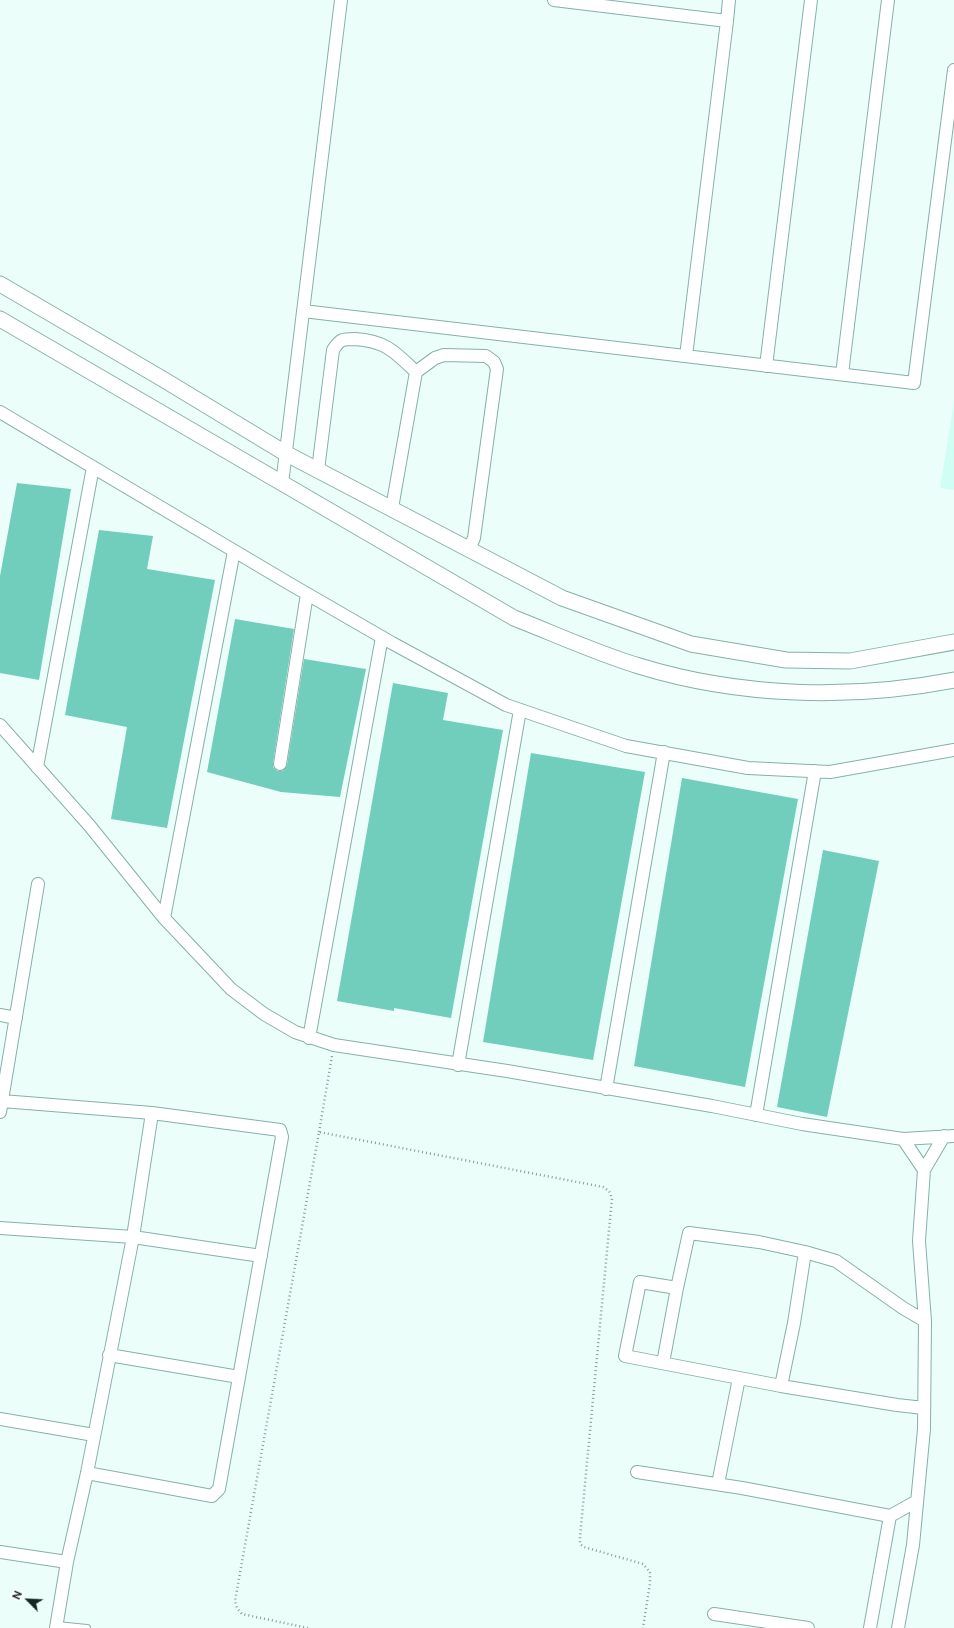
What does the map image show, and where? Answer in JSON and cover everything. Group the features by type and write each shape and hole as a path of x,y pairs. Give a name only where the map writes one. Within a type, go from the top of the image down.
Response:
{"street":[{"path":"282,484 341,0"},
{"path":"554,0 726,21"},
{"path":"686,356 729,0"},
{"path":"766,366 811,0"},
{"path":"842,374 888,0"},
{"path":"303,311 914,383 954,70"},
{"path":"0,284 286,453 562,598 691,644 786,660 850,661 954,642"},
{"path":"0,319 514,618 639,666 693,679 763,691 818,693 879,690 954,680"},
{"path":"318,470 333,350 337,342 344,339 371,340 388,348 416,372"},
{"path":"392,508 416,372 434,358 444,355 486,356 494,362 497,369 474,538 469,549"},
{"path":"0,412 382,637 506,705 520,710 626,746 748,768 830,772 954,750"},
{"path":"37,766 93,467"},
{"path":"164,918 234,551"},
{"path":"280,764 307,594"},
{"path":"309,1038 382,637"},
{"path":"458,1064 520,710"},
{"path":"0,725 89,826 164,918 231,989 264,1014 295,1032 309,1038 334,1045 507,1071 756,1115 903,1139 949,1136"},
{"path":"606,1089 664,752"},
{"path":"756,1115 815,771"},
{"path":"38,884 1,1106 152,1112 280,1130 282,1137 220,1489 212,1496 87,1473"},
{"path":"0,1015 16,1018"},
{"path":"57,1627 68,1562 133,1237 152,1112"},
{"path":"898,1628 913,1545 924,1429 925,1318 919,1241 924,1170 949,1136"},
{"path":"903,1139 924,1170"},
{"path":"0,1228 133,1237 261,1256"},
{"path":"663,1363 689,1233 758,1242 836,1260 903,1308 925,1318"},
{"path":"781,1386 794,1323 805,1252"},
{"path":"677,1288 640,1282 625,1356 781,1386 924,1408"},
{"path":"109,1355 239,1377"},
{"path":"718,1484 739,1378"},
{"path":"0,1419 94,1435"},
{"path":"637,1472 718,1484 890,1516 917,1501"},
{"path":"870,1628 890,1516"},
{"path":"0,1552 68,1562"},
{"path":"714,1614 729,1622 808,1628"}],"lane":[{"path":"57,1627 87,1628"}],"path":[{"path":"308,1628 242,1614 237,1608 235,1601 334,1045"},
{"path":"319,1132 603,1187 609,1191 612,1198 580,1544 584,1547 643,1564 650,1572 650,1582 643,1628"}],"shaded area":[{"path":"954,401 954,490 940,488"}],"building":[{"path":"17,483 71,489 39,680 0,673 0,576"},
{"path":"99,530 153,536 147,569 215,580 167,828 111,819 127,727 65,715"},
{"path":"235,619 294,629 273,763 273,767 278,771 283,771 287,765 304,659 366,669 340,797 281,792 207,772"},
{"path":"393,683 448,693 443,720 503,730 451,1018 394,1008 394,1011 337,1001"},
{"path":"531,753 645,772 593,1060 483,1042"},
{"path":"682,778 798,799 745,1087 634,1066"},
{"path":"823,850 879,861 827,1117 777,1107"}]}
